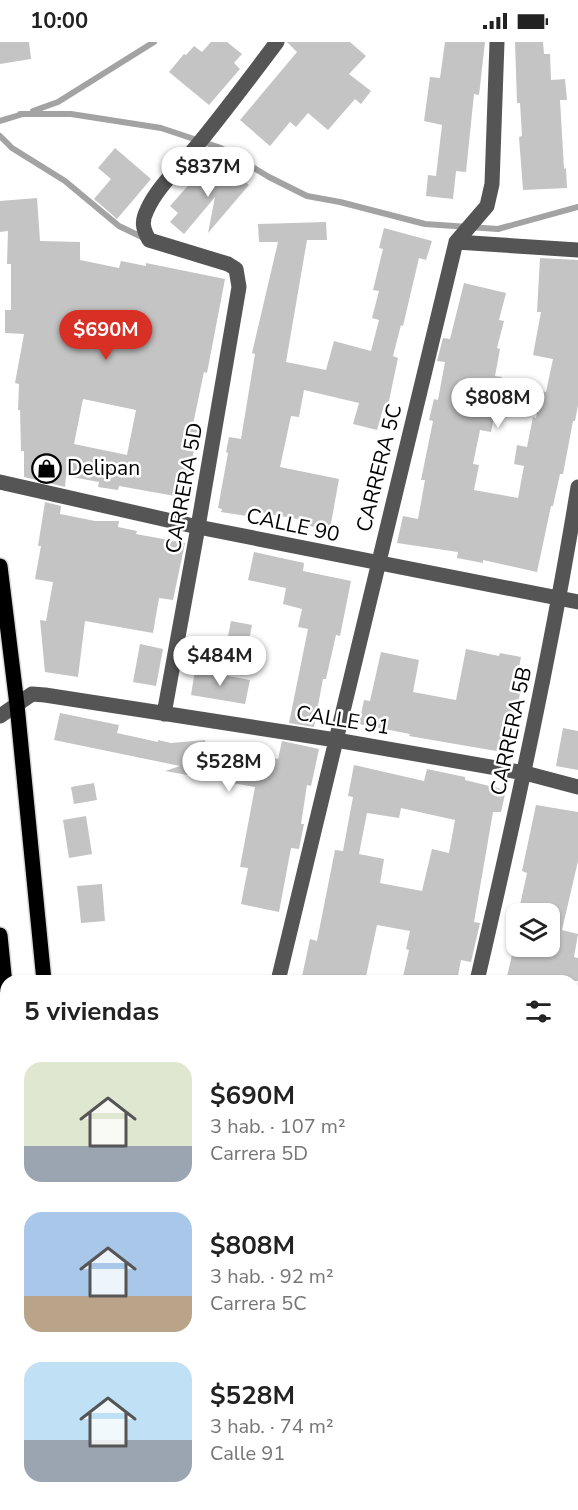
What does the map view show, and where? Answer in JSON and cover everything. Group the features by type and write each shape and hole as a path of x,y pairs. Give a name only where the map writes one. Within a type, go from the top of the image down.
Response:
{"main road":[{"path":"0,566 17,705 43,975"},
{"path":"0,935 4,975"}],"street":[{"name":"CARRERA 5D","path":"164,714 238,302 238,276 236,269 218,261 149,240 143,229 147,209 157,195 277,42"},
{"name":"CARRERA 5C","path":"279,975 456,242 487,206 494,159 497,42"},
{"path":"456,242 578,250"},
{"name":"CALLE 90","path":"0,482 198,527 578,602"},
{"name":"CARRERA 5B","path":"478,975 525,773 560,598 578,487"},
{"name":"CALLE 91","path":"0,716 32,694 336,740 525,773 578,787"}],"building":[{"path":"0,42 29,42 31,59 0,64"},
{"path":"211,42 227,42 242,54 234,63 240,69 209,105 169,72 194,46 202,52"},
{"path":"287,42 350,42 366,56 349,74 371,91 361,104 355,99 328,130 308,113 296,127 290,122 270,146 240,120 297,52"},
{"path":"445,42 485,42 479,95 474,94 466,172 456,171 453,199 426,196 428,175 436,176 442,125 424,121 430,77 440,78"},
{"path":"515,42 543,42 544,54 550,54 551,80 565,79 567,100 560,100 567,188 523,190 519,137 522,136 520,103 517,103"},
{"path":"115,148 151,179 117,219 94,199 111,179 98,168"},
{"path":"222,162 249,185 208,233 215,197 184,234 170,222 178,213 170,206 193,180 201,186"},
{"path":"37,198 40,241 80,242 80,260 119,268 121,261 146,266 146,263 225,279 207,373 204,372 192,429 197,430 186,498 119,486 118,490 98,487 99,482 66,476 65,487 24,477 24,451 21,451 20,410 18,410 19,384 15,383 24,334 5,333 5,310 11,310 11,264 7,264 8,231 0,232 0,201","holes":["83,399 136,410 127,455 74,444"]},
{"path":"326,222 327,240 307,240 286,362 326,370 334,341 371,351 379,320 372,318 379,291 373,290 383,249 379,248 384,228 432,241 426,260 419,258 403,326 401,325 393,356 398,358 387,410 383,409 377,430 353,424 359,403 304,390 299,417 291,416 280,467 339,479 330,529 302,525 303,520 248,510 247,516 221,512 222,509 218,508 229,437 241,439 255,354 252,353 278,242 259,242 258,224"},
{"path":"540,258 578,260 578,405 563,474 560,474 553,506 551,506 537,572 483,560 483,563 457,558 458,552 397,543 403,516 418,519 425,480 421,480 433,421 429,420 434,399 438,400 445,362 437,361 443,338 450,339 464,283 506,293 499,320 504,321 497,348 500,349 495,376 502,377 491,432 480,430 473,464 479,465 474,490 518,498 524,466 514,464 517,445 527,447 533,417 536,418 541,391 546,392 553,359 533,355 541,312 537,312"},
{"path":"45,502 61,506 60,514 95,521 119,521 118,527 137,531 136,534 185,543 173,600 159,598 153,633 85,621 78,677 45,672 40,620 46,621 53,582 35,579"},
{"path":"254,552 304,563 303,571 351,581 340,636 336,635 326,679 323,679 314,727 289,723 308,629 298,627 302,609 283,604 286,588 248,580"},
{"path":"231,621 252,625 248,645 227,641"},
{"path":"140,644 163,649 156,686 133,682"},
{"path":"466,649 499,656 500,653 521,657 517,677 523,678 508,753 409,736 410,734 359,724 364,700 370,701 381,652 419,660 413,692 456,700"},
{"path":"195,670 250,680 245,704 191,695"},
{"path":"60,713 119,725 117,733 158,742 158,740 171,743 205,740 206,745 278,759 282,741 319,749 311,786 307,785 301,824 304,824 299,849 291,848 279,912 241,904 248,868 240,867 255,787 165,771 180,766 54,740"},
{"path":"563,728 578,731 578,770 556,766"},
{"path":"354,765 424,781 427,769 465,777 465,780 506,790 501,812 493,812 474,922 480,923 471,962 461,960 458,975 403,975 409,950 406,949 410,931 377,925 366,975 302,975 310,939 317,941 335,850 343,851 353,797 348,796","holes":["401,808 455,820 449,853 432,849 422,891 380,883 384,859 359,854 367,813 399,818"]},
{"path":"94,783 97,800 74,804 71,787"},
{"path":"536,805 578,812 578,861 562,930 578,934 574,957 578,958 578,975 507,975 511,957 560,957 560,903 520,903 527,873 522,871"},
{"path":"86,816 92,854 69,858 63,820"},
{"path":"102,884 105,921 81,923 77,886"}],"waterway":[{"path":"33,111 58,102 154,42"},
{"path":"20,114 71,114 161,128 221,148 269,177 307,196 425,224 498,229 578,207"},
{"path":"0,121 23,114"},
{"path":"0,136 12,148 65,181 119,226 146,239"}],"place":[{"name":"Delipan","path":"46,468"}]}
